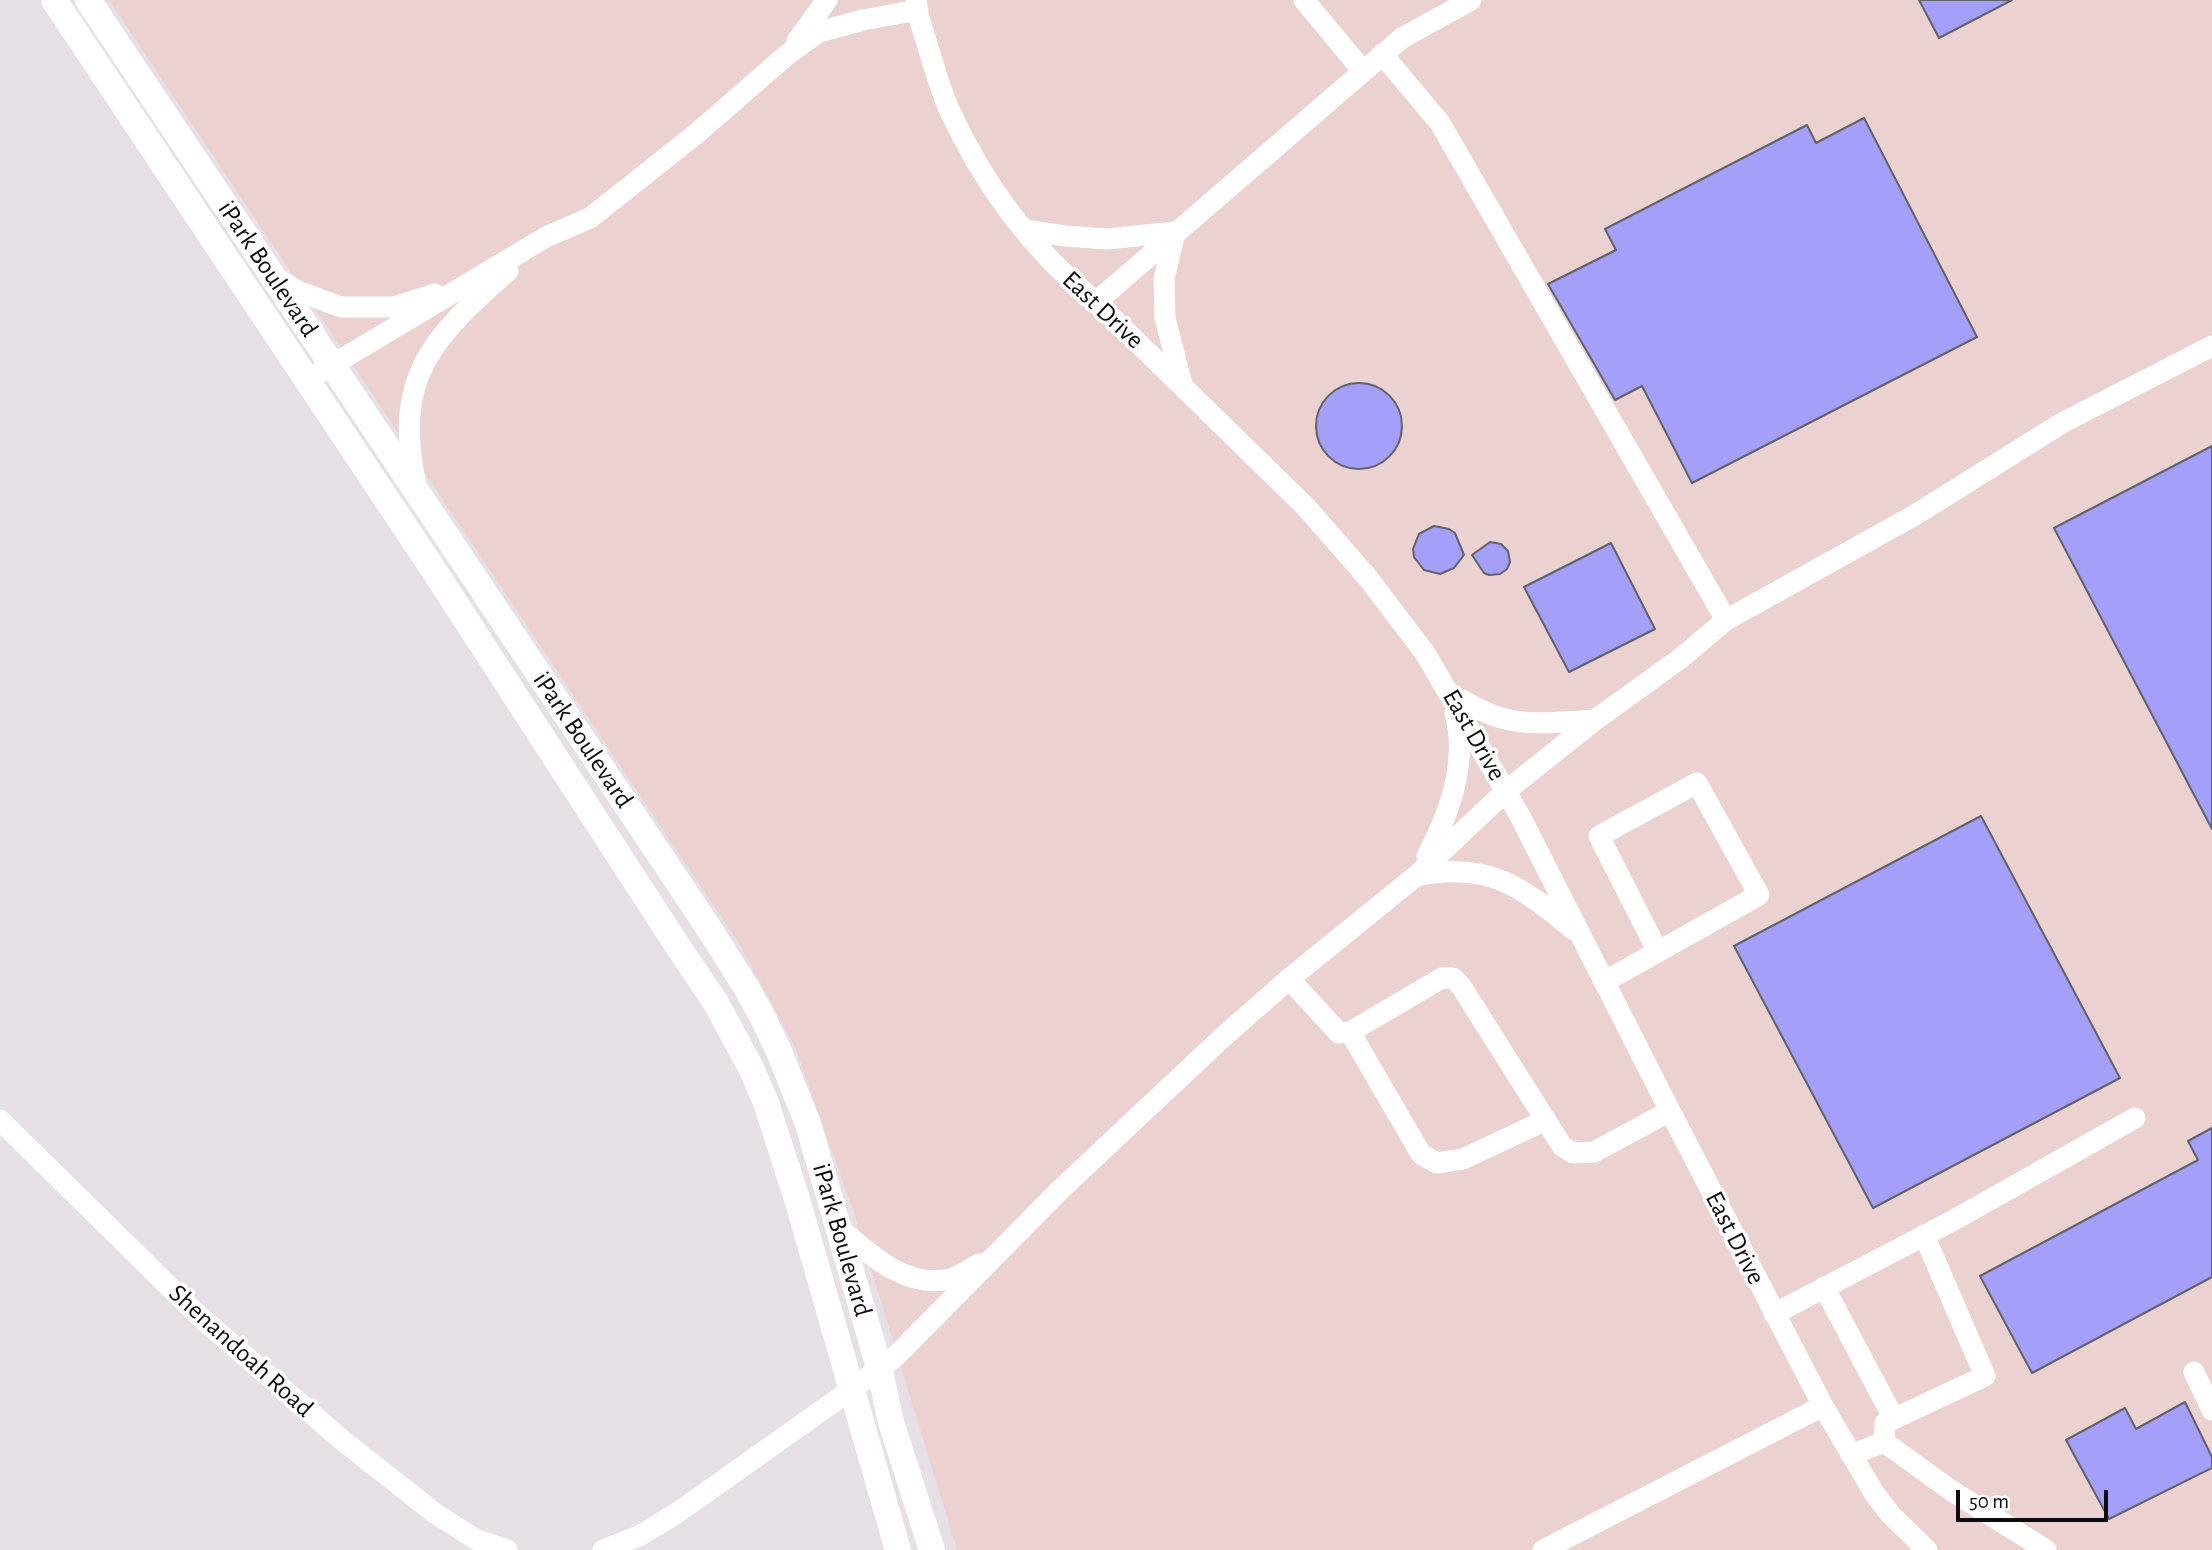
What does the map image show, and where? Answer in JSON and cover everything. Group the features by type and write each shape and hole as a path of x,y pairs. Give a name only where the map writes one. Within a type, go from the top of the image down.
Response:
{"main road":[{"name":"iPark Boulevard","path":"54,0 697,972 737,1041 752,1070 779,1140 898,1550"},
{"name":"iPark Boulevard","path":"88,0 746,987 775,1043 794,1088 840,1230 879,1367 891,1422 932,1550"}],"street":[{"path":"788,54 827,0"},
{"path":"1304,0 1363,71"},
{"path":"1096,302 1382,54 1402,38 1471,0"},
{"path":"307,380 546,237 590,218 696,134 788,54 819,32 917,5"},
{"name":"East Drive","path":"917,5 948,105 981,171 1024,230 1064,275 1182,384 1337,540 1398,615 1450,694 1506,790 1823,1406 1874,1493 1891,1515 1927,1550"},
{"path":"1382,54 1440,123 1726,620"},
{"path":"1024,230 1107,239 1175,232"},
{"path":"1175,232 1164,279 1165,318 1182,384"},
{"path":"417,491 409,455 408,418 416,380 435,343 467,307 546,237"},
{"path":"272,275 298,291 341,307 394,307 467,284"},
{"path":"603,1550 639,1536 677,1513 852,1389 910,1343 1124,1129 1289,979 1416,876 1506,790 1595,720 1681,658 1726,620 1915,515 2062,423 2212,346"},
{"path":"1450,694 1496,716 1520,722 1595,720"},
{"path":"1416,876 1443,827 1460,762 1460,732 1450,694"},
{"path":"1604,982 1759,895 1698,783 1599,836 1658,951"},
{"path":"1416,876 1442,870 1486,874 1507,882 1541,903 1580,934"},
{"path":"1289,979 1339,1033 1350,1032 1442,978 1453,978 1461,986 1562,1146 1573,1153 1594,1152 1670,1111"},
{"path":"1350,1032 1421,1154 1437,1163 1463,1159 1546,1120"},
{"path":"1774,1314 1924,1235 2135,1118"},
{"name":"Shenandoah Road","path":"0,1120 198,1315 342,1440 436,1514 477,1540 507,1550"},
{"path":"840,1230 881,1263 906,1276 928,1280 951,1279 999,1253"},
{"path":"1884,1442 1885,1423 1984,1376 1924,1235"},
{"path":"1824,1287 1894,1419"},
{"path":"2193,1372 2212,1410"},
{"path":"1543,1550 1823,1406"},
{"path":"1851,1455 1884,1442"},
{"path":"1884,1442 1952,1491 2046,1550"}],"shaded area":[{"path":"109,0 2212,0 2212,1550 957,1550 854,1213 795,1047 739,943"}],"building":[{"path":"1919,0 2012,0 1939,38"},
{"path":"1864,118 1977,337 1692,483 1642,386 1615,400 1548,284 1616,250 1605,229 1807,125 1816,143"},
{"path":"1351,383 1367,383 1390,395 1399,409 1402,426 1399,443 1390,457 1367,469 1351,469 1335,462 1323,450 1316,434 1316,418 1323,402 1335,390"},
{"path":"2212,446 2212,829 2054,528"},
{"path":"1434,526 1455,533 1464,555 1454,568 1440,574 1424,570 1414,557 1413,549 1419,534"},
{"path":"1490,542 1501,544 1508,551 1510,562 1507,569 1500,574 1484,573 1472,555"},
{"path":"1611,543 1655,629 1569,672 1524,587"},
{"path":"1981,816 2120,1078 1873,1208 1734,946"},
{"path":"2212,1128 2212,1277 2032,1373 1980,1276 2198,1160 2188,1141"},
{"path":"2185,1402 2212,1457 2212,1468 2109,1519 2066,1440 2125,1408 2136,1429"}]}
